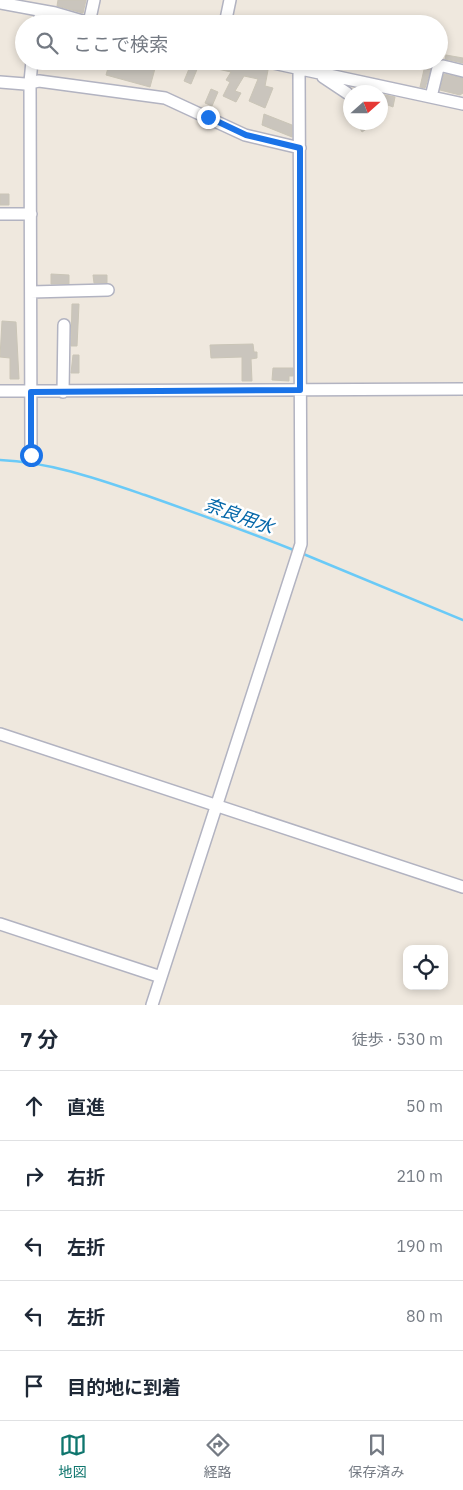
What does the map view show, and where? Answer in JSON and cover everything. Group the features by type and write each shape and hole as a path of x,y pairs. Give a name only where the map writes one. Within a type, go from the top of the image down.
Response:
{"street":[{"path":"92,15 94,0"},
{"path":"227,15 230,0"},
{"path":"0,3 22,3 41,11 58,15"},
{"path":"40,15 41,11"},
{"path":"448,67 463,70"},
{"path":"31,70 31,455"},
{"path":"152,1005 301,544 299,70"},
{"path":"304,70 463,104"},
{"path":"431,97 438,70"},
{"path":"317,73 343,90"},
{"path":"0,82 25,84 30,82 165,98 246,135 300,148"},
{"path":"0,214 31,214"},
{"path":"31,292 108,290"},
{"path":"63,392 64,325"},
{"path":"0,391 463,389"},
{"path":"0,734 463,887"},
{"path":"0,924 161,976"}],"building":[{"path":"58,0 86,0 83,13 57,6"},
{"path":"448,55 463,58 463,63 448,60"},
{"path":"107,70 155,70 150,87 106,75"},
{"path":"189,70 197,70 191,84 184,81"},
{"path":"222,70 268,70 265,86 273,88 265,108 249,101 258,79 244,76 235,91 241,93 236,102 223,96 230,82 226,80 231,72"},
{"path":"424,70 431,70 425,88 420,87"},
{"path":"444,74 463,78 463,93 460,95 440,90"},
{"path":"211,89 218,92 212,106 205,103"},
{"path":"388,96 395,97 393,107 388,105"},
{"path":"264,114 292,125 292,137 262,125"},
{"path":"0,194 9,194 9,205 0,205"},
{"path":"51,274 69,275 69,284 51,284"},
{"path":"93,275 107,275 107,283 94,283"},
{"path":"72,304 79,304 77,346 71,346"},
{"path":"2,321 16,322 19,379 10,379 10,358 0,357"},
{"path":"253,344 254,352 257,352 257,358 251,359 252,381 242,381 242,357 211,358 210,345"},
{"path":"73,355 79,355 79,373 71,373"},
{"path":"273,368 293,368 293,376 289,376 289,381 272,380"}],"waterway":[{"name":"奈良用水","path":"0,460 37,464 92,477 240,529 296,551"},
{"name":"奈良用水","path":"301,553 463,620"}],"route":[{"path":"31,455 31,392 300,390 300,148 246,135 208,117"}]}
